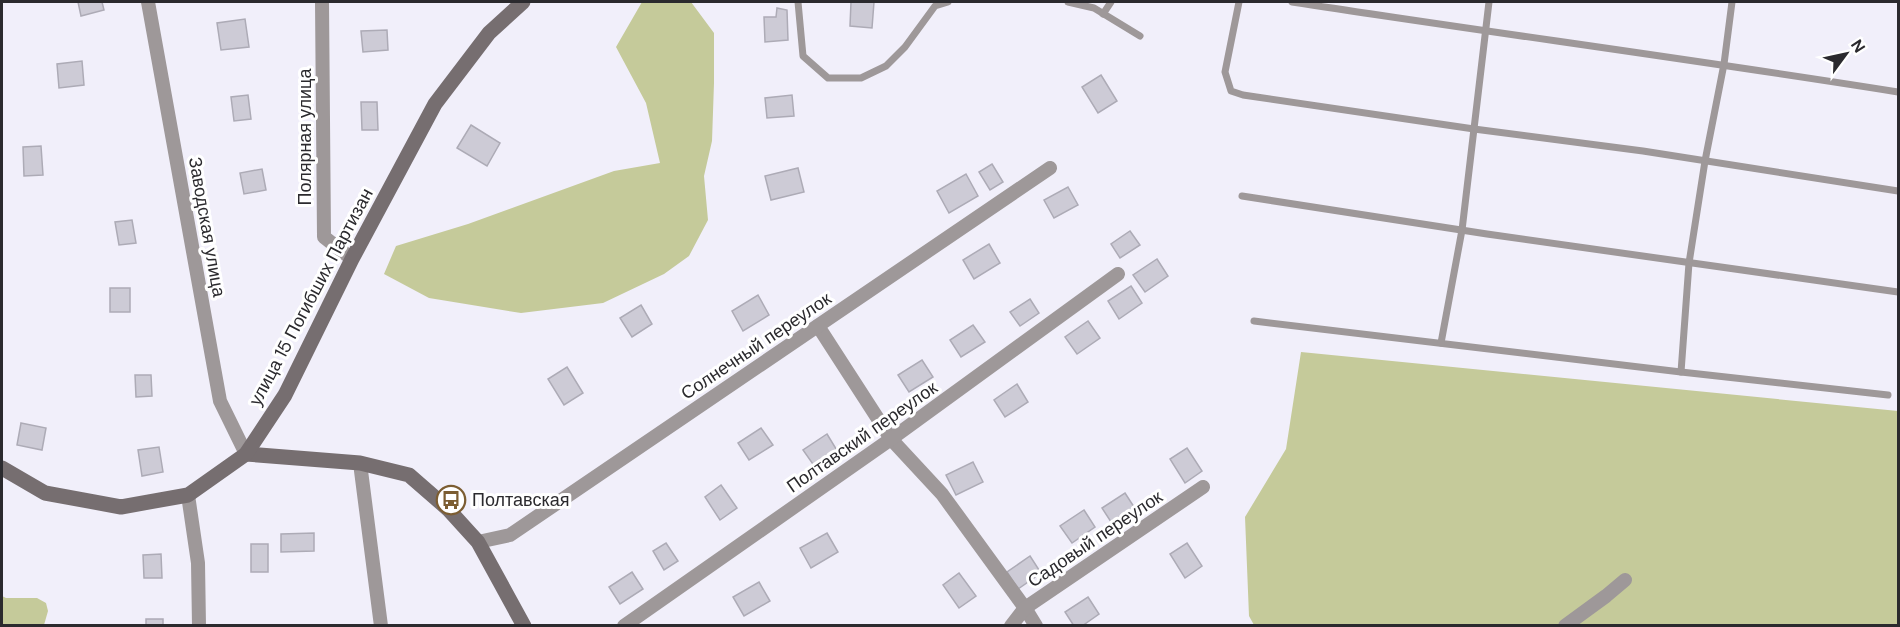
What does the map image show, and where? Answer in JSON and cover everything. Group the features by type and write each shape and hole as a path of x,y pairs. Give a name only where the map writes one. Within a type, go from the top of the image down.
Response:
{"street":[{"name":"Заводская улица","path":"148,2 220,401 246,454"},
{"name":"Полярная улица","path":"322,2 324,237 352,259"},
{"name":"улица 15 Погибших Партизан","path":"2,468 45,493 122,507 188,495 246,454 285,395 352,259 435,104 489,33 523,2"},
{"name":"Солнечный переулок","path":"478,542 510,535 1050,168"},
{"name":"Полтавский переулок","path":"624,626 891,439 1118,274"},
{"path":"818,326 891,439 942,495 1036,626"},
{"path":"246,454 360,463 409,475 448,509 478,542 524,626"},
{"path":"360,463 381,626"},
{"name":"Садовый переулок","path":"1011,626 1025,608 1203,487"},
{"path":"188,495 198,563 199,626"},
{"path":"1565,626 1624,580"}],"lane":[{"path":"798,2 803,56 828,78 861,78 886,66 905,47 935,6 946,2"},
{"path":"1068,2 1094,8 1140,36"},
{"path":"1103,14 1111,2"},
{"path":"1239,2 1225,72 1231,91 1243,95 1643,151 1899,191"},
{"path":"1292,2 1724,64 1899,92"},
{"path":"1441,344 1462,230 1489,2"},
{"path":"1681,372 1689,263 1705,161 1724,64 1732,2"},
{"path":"1242,196 1462,230 1899,292"},
{"path":"1254,321 1888,395"}],"green space":[{"path":"642,2 691,2 714,33 712,141 704,176 708,220 689,256 664,274 603,303 521,313 429,298 384,274 396,246 468,224 614,171 660,163 646,103 616,47"},
{"path":"1301,352 1898,411 1898,625 1254,625 1249,616 1245,517 1286,449"},
{"path":"2,596 37,598 46,603 48,611 44,625 2,625"}],"building":[{"path":"78,2 102,2 104,10 81,16"},
{"path":"851,2 874,2 872,28 850,26"},
{"path":"777,8 787,10 788,40 765,42 764,17 776,17"},
{"path":"245,19 249,47 221,50 217,23"},
{"path":"387,30 388,50 363,52 361,31"},
{"path":"82,61 84,85 59,88 57,64"},
{"path":"1101,75 1117,101 1098,113 1082,87"},
{"path":"248,95 251,119 234,121 231,97"},
{"path":"792,95 794,116 767,118 765,98"},
{"path":"361,102 377,102 378,130 362,130"},
{"path":"471,125 500,143 487,166 457,148"},
{"path":"41,146 43,175 24,176 23,147"},
{"path":"992,164 1003,182 990,190 979,172"},
{"path":"798,168 804,192 771,200 765,176"},
{"path":"262,169 266,190 244,194 240,173"},
{"path":"966,174 978,196 949,213 937,191"},
{"path":"1068,187 1078,205 1054,218 1044,200"},
{"path":"132,220 136,243 119,245 115,222"},
{"path":"1130,231 1140,245 1120,258 1111,244"},
{"path":"989,244 1000,263 974,279 963,260"},
{"path":"1157,259 1168,276 1145,292 1133,275"},
{"path":"1131,286 1142,303 1119,319 1108,301"},
{"path":"110,288 130,288 130,312 110,312"},
{"path":"758,295 769,315 743,331 732,311"},
{"path":"1030,299 1039,313 1020,326 1010,312"},
{"path":"641,305 652,324 632,337 620,318"},
{"path":"1088,321 1100,338 1077,354 1065,337"},
{"path":"973,325 985,342 961,357 950,340"},
{"path":"922,360 933,377 909,392 898,375"},
{"path":"567,367 583,393 564,405 548,379"},
{"path":"135,375 151,375 152,396 136,397"},
{"path":"1017,384 1028,402 1005,417 994,400"},
{"path":"21,423 46,428 42,450 17,445"},
{"path":"761,428 773,445 749,460 738,443"},
{"path":"827,434 838,452 815,467 803,450"},
{"path":"159,447 163,472 142,476 138,450"},
{"path":"1187,448 1202,471 1185,483 1170,459"},
{"path":"973,462 983,482 956,495 946,475"},
{"path":"721,485 737,508 720,520 705,497"},
{"path":"1125,493 1136,510 1113,525 1102,508"},
{"path":"1084,510 1095,527 1072,543 1060,526"},
{"path":"314,533 314,551 281,552 281,534"},
{"path":"827,533 838,552 811,568 800,548"},
{"path":"666,543 678,561 664,570 653,551"},
{"path":"1187,543 1202,566 1185,578 1170,554"},
{"path":"251,544 268,544 268,572 251,572"},
{"path":"161,554 162,578 144,578 143,555"},
{"path":"1030,556 1041,573 1018,589 1007,572"},
{"path":"632,572 643,589 620,604 609,587"},
{"path":"959,573 976,596 959,608 943,585"},
{"path":"759,582 770,601 744,616 733,597"},
{"path":"1088,597 1099,614 1082,626 1074,626 1065,612"},
{"path":"146,619 163,619 163,626 146,626"}],"place":[{"name":"Полтавская","path":"451,500"}]}
